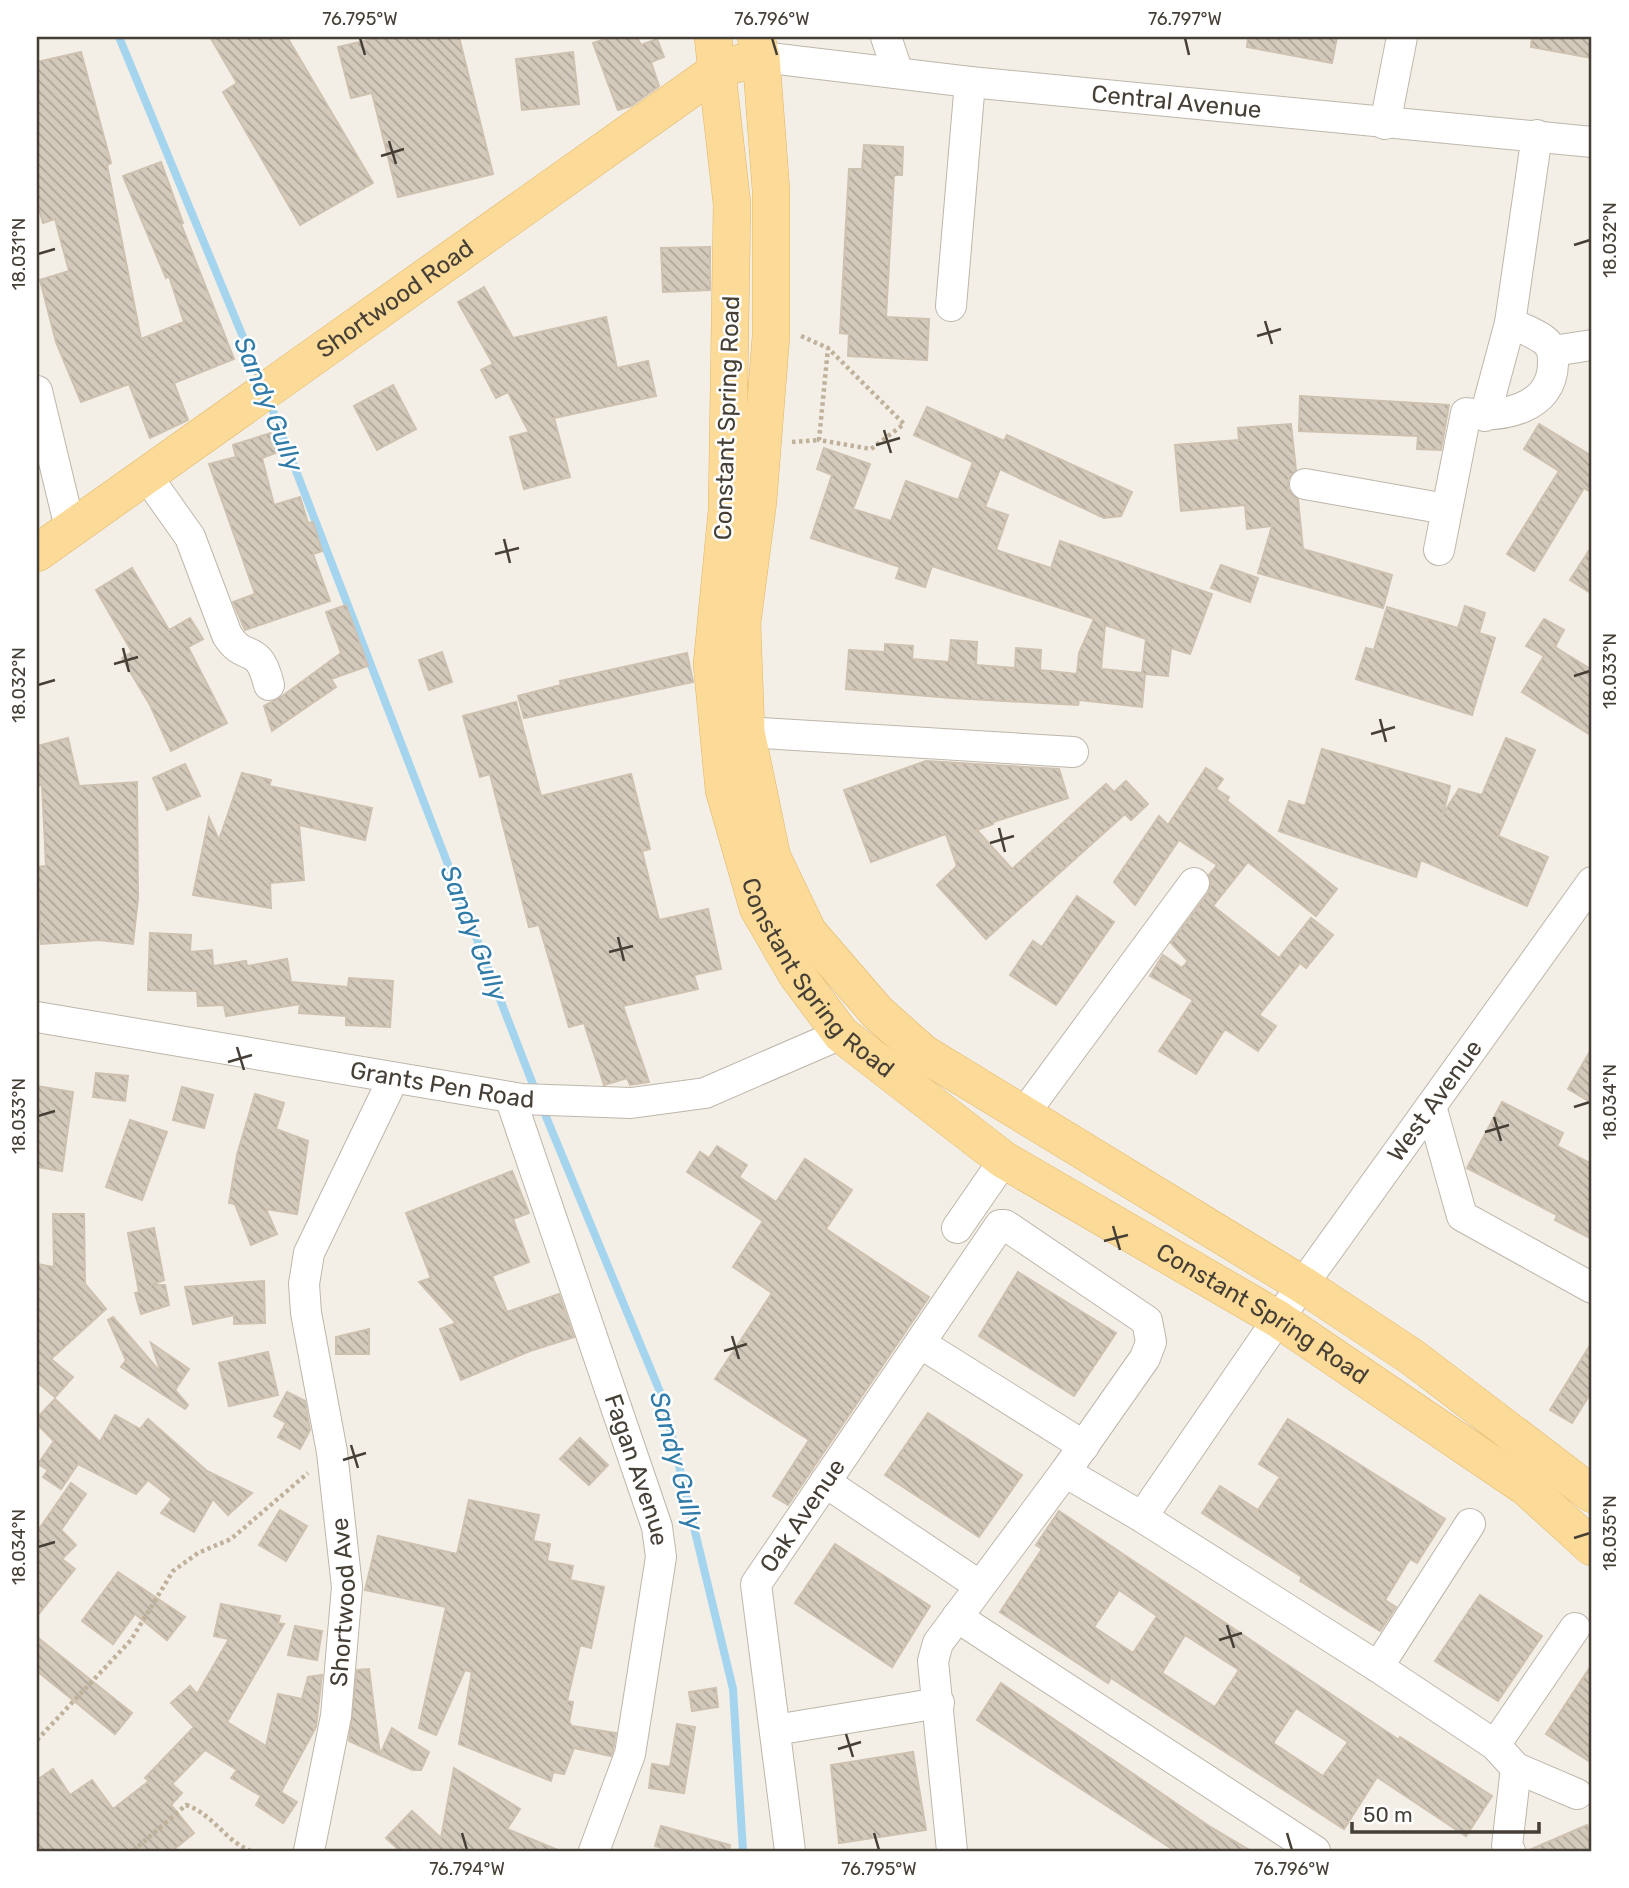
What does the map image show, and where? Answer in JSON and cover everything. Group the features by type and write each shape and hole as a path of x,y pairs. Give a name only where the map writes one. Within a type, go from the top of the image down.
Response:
{"main road":[{"name":"Shortwood Road","path":"37,553 316,356 716,53 759,47"},
{"name":"Constant Spring Road","path":"759,47 771,190 771,324 758,501 742,623 746,732 772,858 808,932 877,1012 923,1053 1303,1285 1412,1357 1592,1494"},
{"name":"Constant Spring Road","path":"716,53 732,204 727,510 712,664 724,790 758,908 797,975 841,1034 1004,1160 1278,1319 1527,1488 1592,1547"}],"street":[{"path":"886,37 898,73"},
{"path":"1385,124 1402,37"},
{"name":"Central Avenue","path":"759,47 848,67 970,82 1592,142"},
{"path":"950,306 970,82"},
{"path":"1485,416 1510,323 1537,135"},
{"path":"1439,550 1466,413 1503,415 1529,404 1544,393 1552,378 1553,351 1545,341 1510,323"},
{"path":"1553,351 1592,345"},
{"path":"37,391 70,528"},
{"path":"146,475 190,537 227,635 237,648 255,654 264,663 269,685"},
{"path":"1305,484 1446,509"},
{"path":"746,732 1073,752"},
{"name":"West Avenue","path":"1142,1517 1278,1319 1592,882"},
{"path":"1023,1115 1194,883"},
{"name":"Grants Pen Road","path":"37,1017 516,1098 610,1103 631,1103 705,1093 841,1034"},
{"name":"Shortwood Ave","path":"309,1851 336,1716 347,1587 332,1452 306,1313 306,1273 309,1253 393,1079"},
{"name":"Fagan Avenue","path":"516,1098 657,1527 661,1558 631,1754 594,1851"},
{"path":"1431,1106 1462,1216 1592,1287"},
{"path":"957,1228 1004,1160"},
{"name":"Oak Avenue","path":"790,1851 756,1584 1000,1225 1147,1321 1151,1342 1145,1358 1084,1446"},
{"path":"920,1343 1084,1446 957,1617 939,1643 933,1661 952,1851"},
{"path":"1065,1472 1142,1517 1378,1667 1494,1745 1516,1768 1577,1794"},
{"path":"825,1482 980,1586"},
{"path":"1378,1667 1470,1524"},
{"path":"957,1617 1315,1851"},
{"path":"1494,1745 1575,1628"},
{"path":"775,1730 939,1703"},
{"path":"1510,1851 1507,1846 1516,1768"}],"path":[{"path":"771,324 828,348 904,424 871,449 819,440 828,348"},
{"path":"37,1740 131,1640 173,1571 198,1553 231,1539 332,1452"},
{"path":"133,1851 186,1805 202,1810 237,1846 251,1851"}],"building":[{"path":"210,37 287,37 373,183 300,225 223,92 237,83"},
{"path":"381,37 459,37 493,174 398,197 372,93 351,98 338,47"},
{"path":"610,37 637,37 641,45 657,39 664,57 651,62 659,86 631,106 618,110 593,43"},
{"path":"1248,37 1337,37 1332,63 1247,47"},
{"path":"1532,37 1592,37 1592,58 1531,47"},
{"path":"81,52 111,163 107,165 141,339 184,322 169,276 166,278 123,176 161,162 183,223 181,224 234,359 174,383 188,420 150,438 129,384 81,402 56,342 40,280 69,271 55,219 43,223 37,202 37,62"},
{"path":"573,52 579,104 522,110 516,59"},
{"path":"864,145 903,147 902,175 894,175 886,317 929,319 927,360 848,356 849,334 840,333 849,169 862,169"},
{"path":"710,247 710,290 663,292 661,248"},
{"path":"484,287 513,338 606,317 617,368 648,361 656,396 554,418 570,477 524,489 510,437 529,432 508,392 496,398 481,370 493,364 458,302"},
{"path":"393,385 416,429 377,450 354,406"},
{"path":"1300,396 1449,405 1441,450 1417,449 1418,436 1299,431"},
{"path":"927,407 1004,441 1007,435 1132,492 1121,516 1104,518 1000,469 985,507 1008,515 996,550 1051,568 1060,541 1212,594 1190,654 1171,648 1168,676 1145,674 1142,707 1079,700 1078,705 846,689 849,650 885,652 885,644 913,646 912,659 949,662 951,640 977,642 976,665 1015,668 1016,648 1041,650 1040,670 1077,674 1079,653 1094,619 932,566 925,587 896,578 900,567 811,538 832,475 817,469 824,448 870,464 853,509 891,521 906,481 958,500 973,462 914,435","holes":["1105,625 1146,639 1142,673 1101,669"]},
{"path":"1291,424 1296,470 1288,480 1288,489 1298,500 1303,549 1392,575 1383,608 1258,573 1272,526 1247,529 1245,505 1181,511 1175,445 1239,440 1238,428"},
{"path":"1539,424 1592,456 1592,493 1584,488 1534,571 1507,554 1559,471 1524,449"},
{"path":"274,432 281,451 262,458 274,505 300,497 308,523 313,522 322,551 313,554 330,601 245,630 233,602 255,594 209,464 236,457 233,445"},
{"path":"1592,546 1592,594 1570,580"},
{"path":"1221,565 1258,578 1250,602 1211,588"},
{"path":"132,568 169,630 190,618 203,639 188,647 227,723 171,751 150,705 122,658 132,652 96,590"},
{"path":"346,605 368,666 331,679 336,687 272,731 264,706 281,697 341,653 326,612"},
{"path":"1465,606 1485,613 1479,633 1495,638 1472,715 1356,679 1366,648 1374,650 1387,607 1458,628"},
{"path":"1544,619 1564,630 1555,647 1592,670 1592,736 1522,692 1544,656 1526,646"},
{"path":"442,652 452,682 429,690 419,660"},
{"path":"687,653 693,682 524,718 518,696 561,685 560,681"},
{"path":"516,702 541,796 631,774 650,849 642,851 659,920 708,909 721,969 694,975 698,989 623,1006 649,1082 630,1085 627,1078 604,1085 584,1023 569,1027 539,925 529,927 490,774 480,777 463,716"},
{"path":"68,738 79,786 137,782 138,898 133,944 99,940 41,944 37,867 46,866 42,785 37,786 37,746"},
{"path":"1506,738 1535,750 1498,836 1548,857 1527,906 1421,860 1416,877 1279,831 1289,801 1305,806 1322,749 1450,786 1443,814 1459,789 1482,795"},
{"path":"926,761 1059,769 1068,798 993,822 977,830 1012,869 1106,784 1114,792 1126,781 1148,804 1131,820 1125,814 986,939 937,885 957,866 946,834 871,862 844,790"},
{"path":"185,764 200,796 167,810 153,778"},
{"path":"1206,768 1223,779 1216,789 1229,797 1227,801 1337,889 1316,916 1248,862 1213,906 1279,958 1311,918 1333,935 1306,968 1300,963 1259,1015 1276,1026 1258,1051 1225,1029 1196,1074 1159,1051 1193,1000 1150,976 1163,955 1182,968 1188,961 1171,943 1208,893 1211,884 1209,875 1217,865 1179,840 1135,905 1114,882 1159,816 1168,825"},
{"path":"242,773 271,780 269,786 372,808 365,840 299,825 304,880 270,883 271,908 193,895 209,818 219,840"},
{"path":"1077,896 1114,922 1056,1005 1010,975 1033,941 1042,947"},
{"path":"150,933 191,935 190,952 212,950 213,966 246,961 247,966 287,959 291,982 348,987 349,978 393,981 390,1027 346,1025 346,1016 299,1013 300,1004 226,1016 224,1005 198,1006 197,991 148,990"},
{"path":"1592,1048 1592,1103 1568,1089"},
{"path":"96,1073 128,1076 125,1101 93,1097"},
{"path":"37,1086 73,1092 62,1171 37,1167"},
{"path":"182,1087 213,1095 204,1128 173,1120"},
{"path":"255,1094 284,1103 276,1129 308,1141 297,1214 266,1209 277,1234 251,1245 235,1204 229,1203 237,1155"},
{"path":"1502,1102 1563,1133 1557,1146 1592,1164 1592,1239 1555,1220 1557,1215 1467,1168"},
{"path":"130,1120 167,1132 142,1200 106,1187"},
{"path":"717,1146 747,1165 739,1177 776,1202 805,1159 852,1190 826,1229 929,1297 788,1505 773,1496 809,1440 715,1379 772,1293 733,1267 763,1221 687,1172 700,1152 709,1158"},
{"path":"512,1171 529,1213 513,1219 529,1262 492,1276 507,1312 559,1294 574,1337 530,1351 461,1380 440,1329 456,1323 419,1282 431,1278 406,1213"},
{"path":"53,1214 84,1214 85,1284 106,1309 51,1359 73,1377 55,1397 37,1382 37,1264 54,1267"},
{"path":"154,1228 164,1280 151,1285 165,1285 169,1305 141,1314 135,1293 139,1292 128,1233"},
{"path":"1018,1272 1116,1333 1074,1396 979,1336"},
{"path":"264,1281 265,1323 234,1324 234,1315 193,1324 185,1287"},
{"path":"113,1317 161,1373 151,1343 189,1369 175,1390 188,1405 185,1409 121,1367 126,1360 108,1320"},
{"path":"369,1329 369,1354 336,1354 336,1337"},
{"path":"1592,1342 1592,1391 1572,1423 1550,1410"},
{"path":"268,1352 278,1395 229,1406 219,1363"},
{"path":"287,1392 305,1401 310,1430 300,1449 278,1437 286,1423 274,1416"},
{"path":"55,1399 100,1442 115,1415 140,1429 148,1419 207,1471 252,1493 228,1515 213,1499 194,1532 161,1513 172,1499 148,1480 136,1494 78,1464 61,1489 43,1477 48,1470 38,1464 54,1441 37,1424 37,1418"},
{"path":"928,1413 1022,1475 979,1537 885,1475"},
{"path":"1288,1419 1445,1519 1417,1563 1410,1559 1385,1600 1396,1607 1380,1631 1300,1581 1302,1577 1202,1513 1220,1486 1258,1510 1280,1477 1259,1464"},
{"path":"580,1438 608,1465 589,1485 560,1459"},
{"path":"71,1483 86,1494 61,1530 76,1545 62,1559 75,1569 37,1616 37,1532"},
{"path":"469,1500 539,1515 533,1541 550,1544 547,1561 573,1566 570,1580 604,1587 591,1648 580,1645 567,1701 573,1702 569,1722 572,1726 616,1733 611,1756 574,1748 564,1774 553,1772 551,1781 459,1744 472,1672 465,1670 436,1735 419,1728 446,1607 365,1590 378,1536 457,1554"},
{"path":"280,1510 307,1526 286,1561 259,1545"},
{"path":"1059,1511 1399,1740 1400,1737 1492,1796 1466,1836 1377,1777 1344,1829 1111,1678 1108,1683 1000,1612 1042,1549 1036,1545","holes":["1119,1590 1157,1616 1133,1653 1094,1627","1185,1635 1239,1670 1215,1707 1162,1673","1296,1708 1348,1742 1323,1776 1273,1743"]},
{"path":"835,1544 930,1606 892,1667 795,1603"},
{"path":"118,1572 185,1617 167,1640 135,1614 113,1644 82,1621"},
{"path":"1480,1595 1542,1636 1498,1701 1435,1661"},
{"path":"221,1604 280,1616 278,1623 284,1624 227,1722 266,1746 278,1694 302,1699 308,1677 322,1675 316,1727 281,1792 297,1802 283,1823 256,1805 261,1796 231,1778 237,1770 205,1750 172,1784 182,1793 171,1805 194,1833 172,1851 37,1851 37,1780 53,1769 70,1795 92,1780 113,1809 149,1781 145,1778 194,1727 171,1703 190,1686 197,1694 229,1639 214,1636"},
{"path":"295,1626 322,1631 317,1660 288,1655"},
{"path":"37,1637 132,1713 115,1734 37,1671"},
{"path":"1592,1664 1592,1763 1546,1734"},
{"path":"369,1669 380,1755 349,1741 357,1670"},
{"path":"1001,1683 1209,1826 1251,1851 1175,1851 977,1720"},
{"path":"716,1688 718,1707 692,1711 689,1692"},
{"path":"677,1724 695,1727 684,1793 649,1788 652,1764 670,1767"},
{"path":"392,1728 429,1752 421,1770 413,1770 380,1755"},
{"path":"913,1752 926,1830 839,1843 831,1765"},
{"path":"454,1768 520,1809 507,1829 560,1851 400,1851 386,1838 412,1811 441,1838"},
{"path":"1587,1825 1592,1837 1592,1851 1527,1851"},
{"path":"661,1826 730,1845 729,1851 675,1851 655,1846"}],"waterway":[{"name":"Sandy Gully","path":"119,37 262,383"},
{"name":"Sandy Gully","path":"269,401 537,1095"},
{"name":"Sandy Gully","path":"542,1107 663,1399 733,1689 743,1851"}]}
